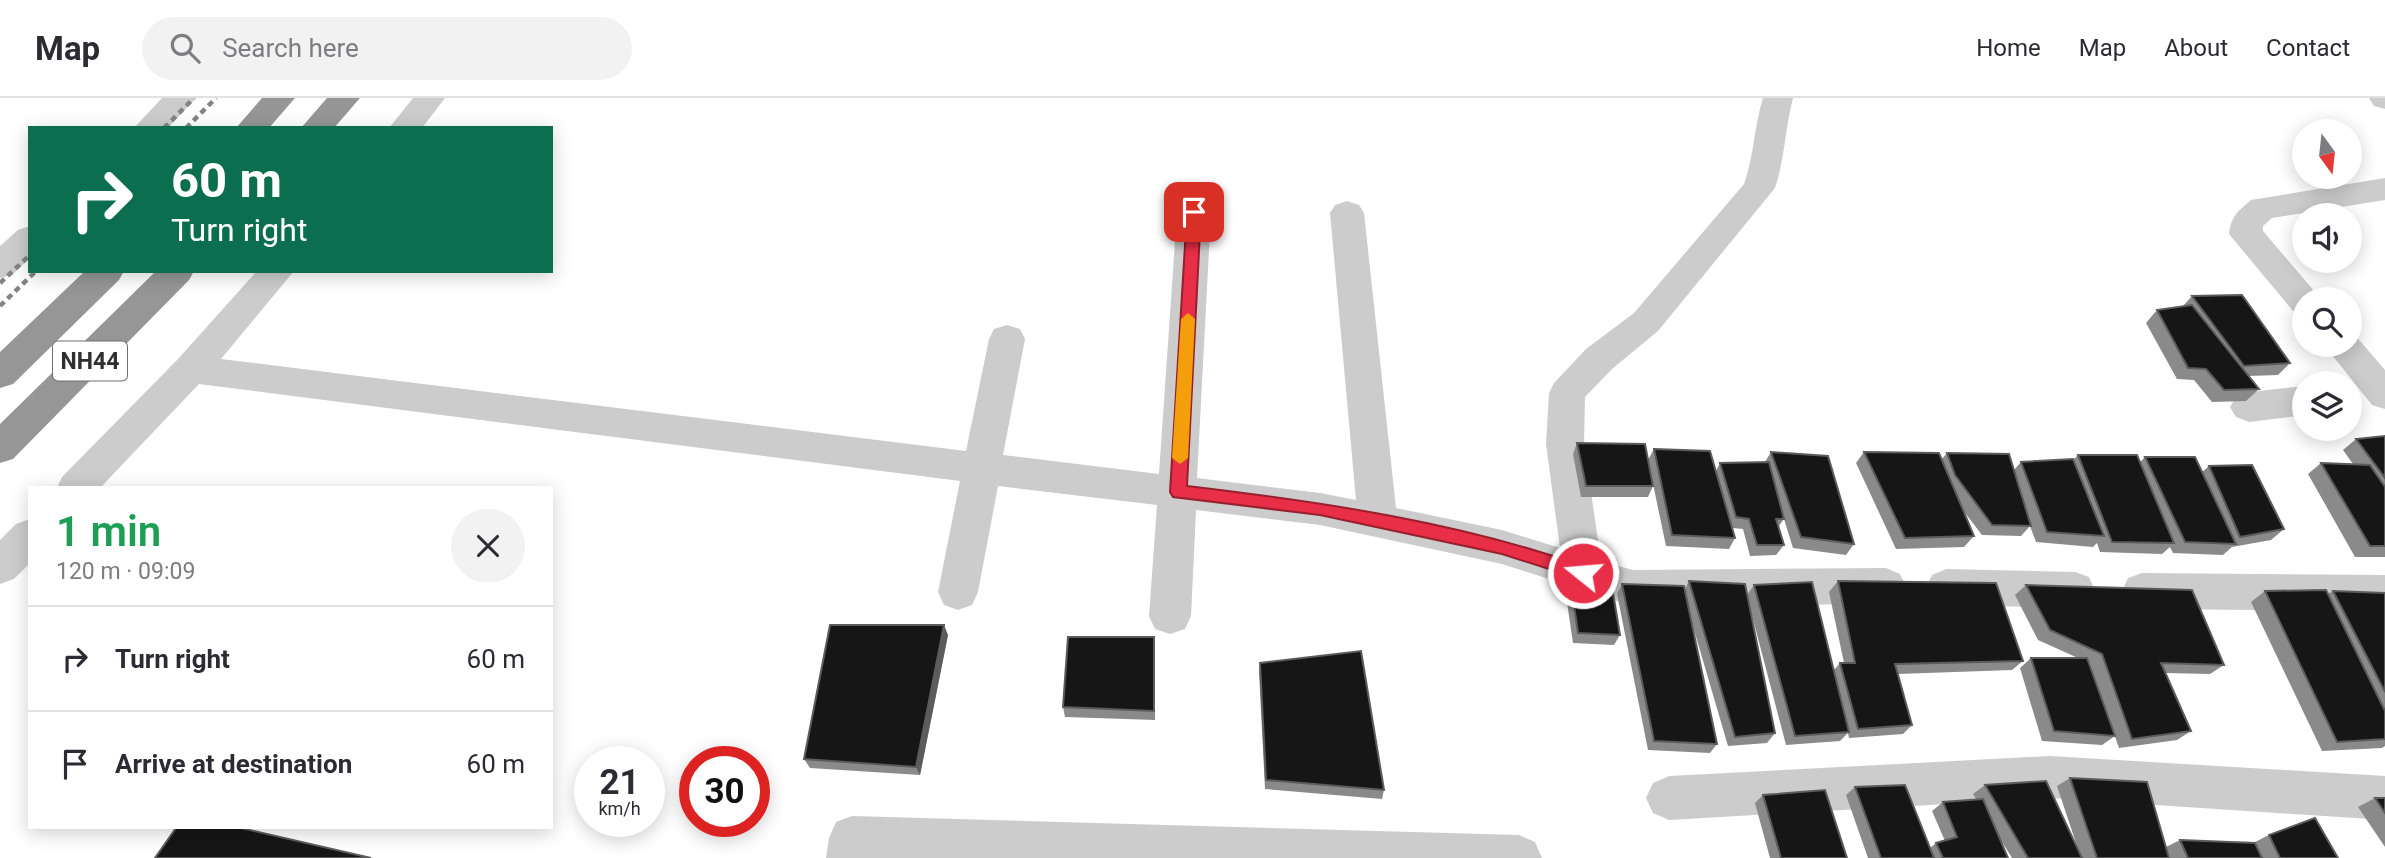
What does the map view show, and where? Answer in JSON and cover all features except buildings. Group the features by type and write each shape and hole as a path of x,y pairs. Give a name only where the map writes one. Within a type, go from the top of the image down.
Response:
{"highway":[{"path":"253,126 280,98"},
{"path":"318,126 345,98"},
{"name":"NH44","path":"0,374 105,273"},
{"name":"NH44","path":"0,448 175,273"}],"street":[{"path":"151,126 181,98"},
{"path":"406,126 430,98"},
{"path":"1583,573 1565,444 1567,393 1599,359 1646,322 1759,188 1768,161 1769,131 1778,98"},
{"path":"2292,287 2246,234 2248,221 2263,208 2385,189"},
{"path":"1170,616 1194,212"},
{"path":"1347,213 1378,521"},
{"path":"0,266 28,240"},
{"path":"78,486 191,369 275,273"},
{"path":"958,592 984,469 1007,338"},
{"path":"2350,357 2376,395"},
{"path":"191,369 1320,509 1502,547 1633,588 1871,586 2213,593 2385,593"},
{"path":"2249,407 2292,402"},
{"path":"0,524 28,534"},
{"path":"0,567 28,537"},
{"path":"1669,798 2050,777 2385,798"},
{"path":"849,858 852,838 1519,858"}],"railway":[{"path":"166,126 194,98"},
{"path":"188,126 216,98"},
{"path":"0,283 28,257"},
{"path":"0,306 34,273"}],"slow traffic":[{"path":"1180,458 1188,319"}],"route":[{"path":"1194,212 1178,492 1320,509 1502,547 1583,573"}]}
